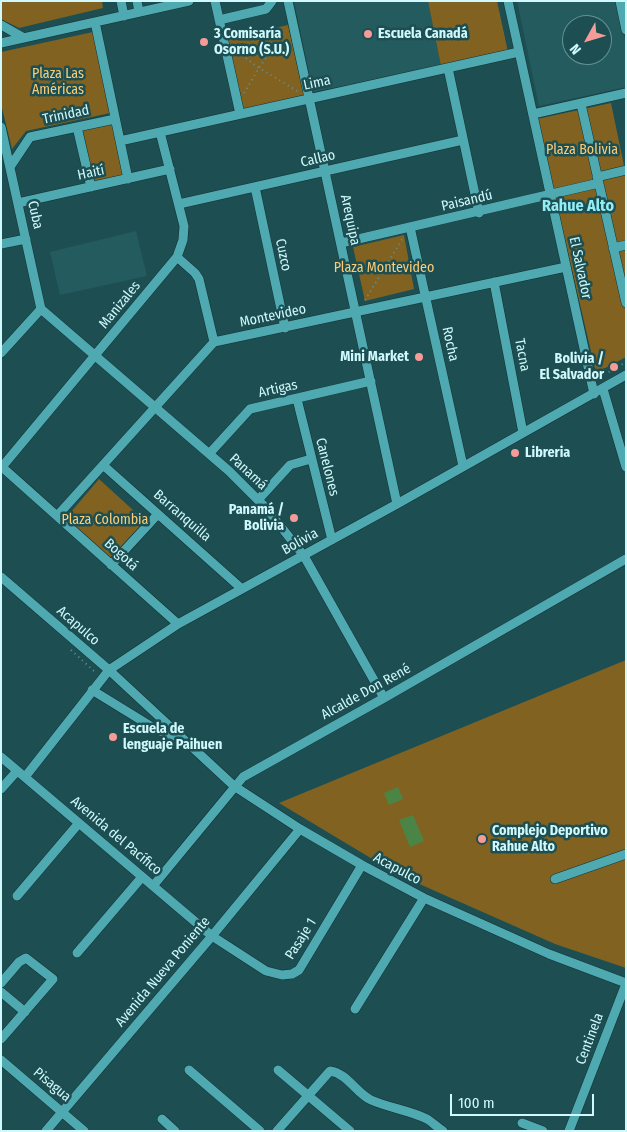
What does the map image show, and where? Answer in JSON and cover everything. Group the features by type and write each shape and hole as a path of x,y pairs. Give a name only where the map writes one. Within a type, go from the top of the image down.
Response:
{"street":[{"path":"121,1 124,16"},
{"path":"137,1 140,12"},
{"path":"1,43 189,1"},
{"path":"215,1 240,114"},
{"path":"219,20 266,9 272,1"},
{"name":"Arequipa","path":"288,1 398,504"},
{"name":"El Salvador","path":"508,1 594,394"},
{"path":"620,1 626,30"},
{"path":"95,22 128,178"},
{"path":"1,25 24,38"},
{"name":"Lima","path":"120,141 519,52"},
{"path":"448,68 479,212"},
{"path":"533,114 626,94"},
{"path":"582,104 626,303"},
{"name":"Trinidad","path":"5,168 30,137 115,119"},
{"path":"77,127 92,187"},
{"name":"Cuba","path":"1,128 5,168 18,203 42,309"},
{"name":"Manizales","path":"2,467 177,257 184,233 179,204 160,132"},
{"name":"Callao","path":"179,204 463,140"},
{"name":"Haití","path":"18,203 170,168"},
{"name":"Paisandú","path":"341,243 550,196 626,170"},
{"name":"Cuzco","path":"255,187 285,328"},
{"name":"Rocha","path":"410,227 463,466"},
{"path":"1,244 26,239"},
{"path":"613,248 626,244"},
{"path":"57,516 214,342 199,278 196,273 177,257"},
{"name":"Montevideo","path":"214,342 566,267"},
{"name":"Tacna","path":"494,282 523,433"},
{"path":"1,352 42,309"},
{"name":"Panamá","path":"42,309 209,454 258,500 280,524 304,556 384,698"},
{"name":"Bolivia","path":"25,777 109,670 178,624 398,504 626,375"},
{"name":"Artigas","path":"209,454 250,409 371,381"},
{"path":"603,389 626,468"},
{"name":"Canelones","path":"297,399 332,540"},
{"path":"258,500 290,465 312,459"},
{"name":"Barranquilla","path":"103,465 242,588"},
{"name":"Bogotá","path":"2,467 178,624"},
{"path":"111,565 158,514"},
{"name":"Alcalde Don René","path":"153,886 243,776 384,698 626,559"},
{"name":"Acapulco","path":"1,577 109,670 180,738 234,786 300,830 424,898 549,954 626,984"},
{"name":"Acapulco","path":"92,690 157,730 180,738"},
{"name":"Avenida del Pacífico","path":"1,757 212,936"},
{"path":"1,789 17,771"},
{"path":"17,896 79,823"},
{"name":"Avenida Nueva Poniente","path":"46,1131 300,830"},
{"path":"555,879 626,854"},
{"name":"Pasaje 1","path":"212,936 266,970 282,975 292,974 299,970 362,865"},
{"path":"77,954 142,877"},
{"path":"356,1009 424,898"},
{"path":"1,983 19,962 26,958 53,979 1,1039"},
{"name":"Centinela","path":"569,1131 626,984"},
{"path":"1,992 25,1012"},
{"name":"Pisagua","path":"1,1060 84,1131"},
{"path":"189,1070 260,1131"},
{"path":"278,1070 350,1131"},
{"path":"277,1131 330,1071 336,1071 370,1100 426,1119 442,1131"},
{"path":"162,1119 175,1131"},
{"path":"522,1123 543,1131"}],"path":[{"path":"238,104 259,68 292,20"},
{"path":"224,40 259,68 309,98"},
{"path":"356,312 410,227"},
{"path":"591,383 626,362"}],"shaded area":[{"name":"Escuela Canadá","path":"294,1 428,1 441,66 313,92"},
{"path":"517,1 616,1 626,44 626,87 539,106"},
{"path":"136,231 147,276 60,295 50,252"},
{"path":"398,787 403,799 389,805 384,793"},
{"path":"413,815 424,841 410,847 399,820"}],"green space":[{"path":"3,1 102,1 103,8 19,28 1,19 1,2"},
{"path":"428,1 497,1 508,52 441,66"},
{"path":"288,25 304,96 242,110 226,39"},
{"name":"Plaza Las Américas","path":"93,32 110,113 26,131 12,149 1,104 1,52"},
{"name":"Plaza Bolivia","path":"611,103 626,175 626,357 596,373 537,119"},
{"path":"113,123 125,176 94,183 80,130"},
{"name":"Plaza Montevideo","path":"404,235 414,289 365,301 353,247"},
{"name":"Plaza Colombia","path":"99,479 145,521 109,559 65,519"},
{"name":"Complejo Deportivo Rahue Alto","path":"626,660 626,968 555,944 399,875 279,803"}],"place":[{"name":"Escuela Canadá","path":"368,34"},
{"name":"3 Comisaría Osorno (S.U.)","path":"204,42"},
{"name":"Mini Market","path":"419,357"},
{"name":"Bolivia / El Salvador","path":"614,367"},
{"name":"Libreria","path":"515,453"},
{"name":"Panamá / Bolivia","path":"294,518"},
{"name":"Escuela de lenguaje Paihuen","path":"113,737"},
{"name":"Complejo Deportivo Rahue Alto","path":"482,839"}],"district":[{"name":"Rahue Alto","path":"578,207"}]}
